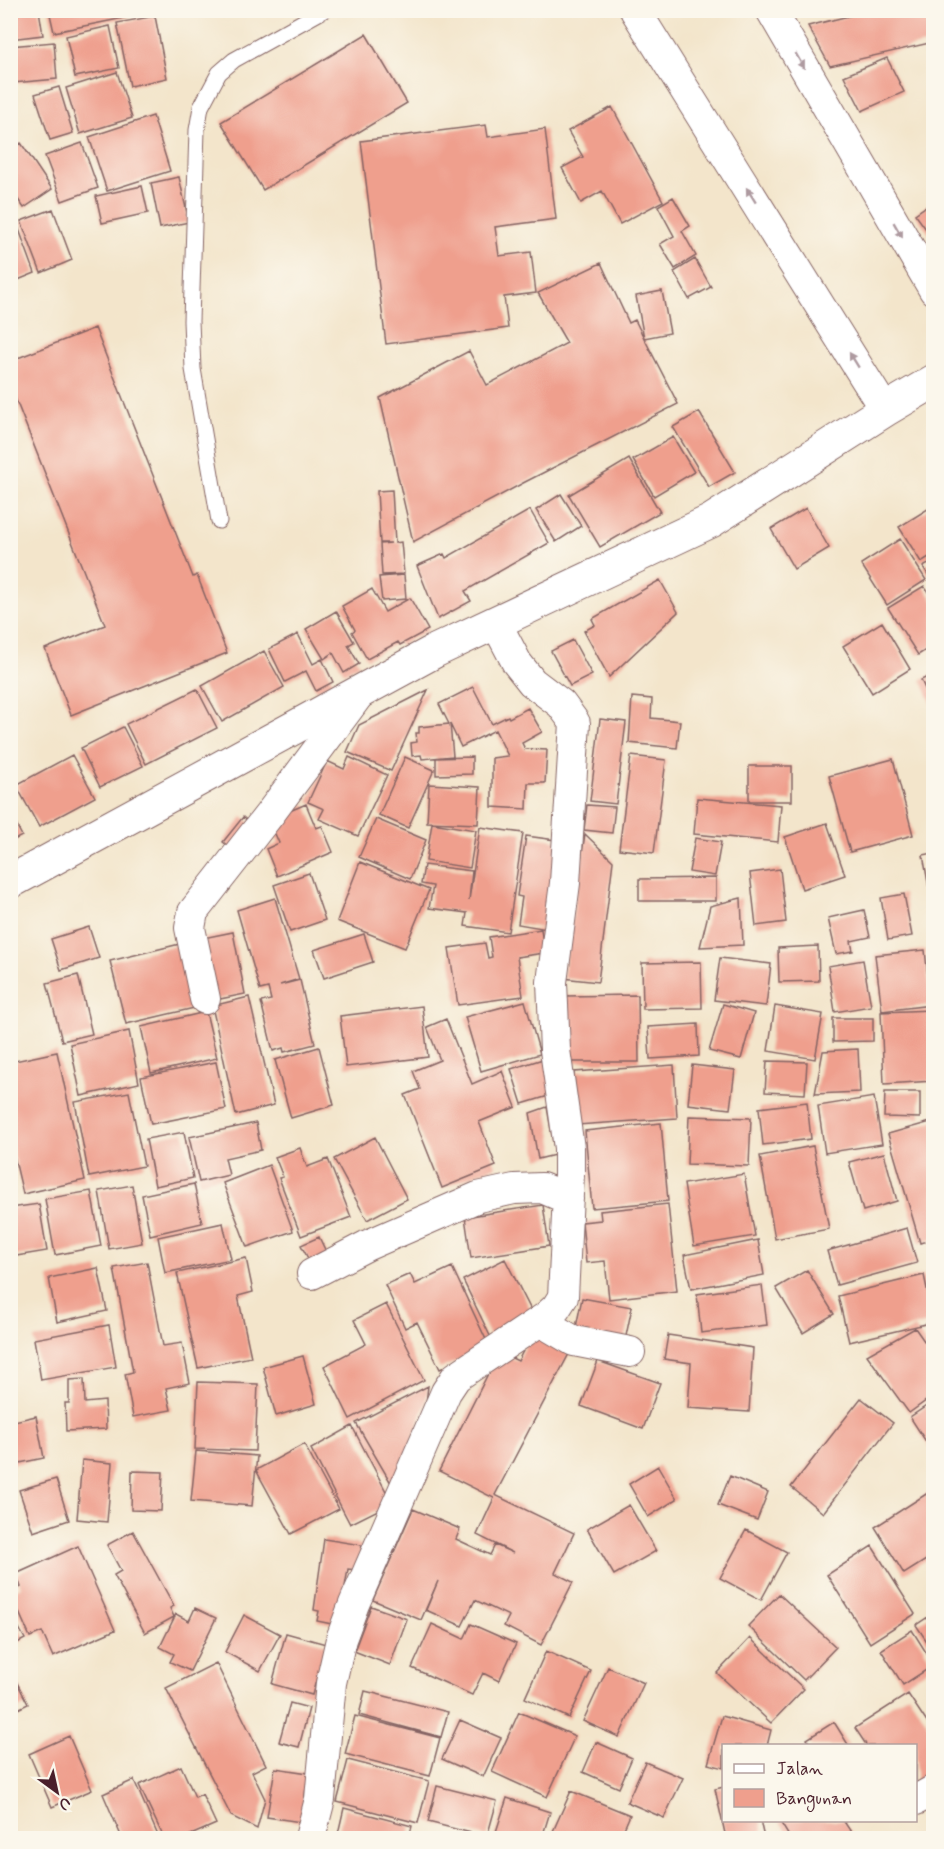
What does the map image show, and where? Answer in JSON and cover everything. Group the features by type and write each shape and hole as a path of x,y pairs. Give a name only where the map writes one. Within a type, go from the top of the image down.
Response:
{"street":[{"path":"635,10 885,410"},
{"path":"771,10 933,290"},
{"path":"10,882 435,651 711,521 933,381"},
{"path":"310,1839 321,1799 331,1683 341,1639 446,1392 456,1377 540,1321 556,1308 563,1297 568,1148 555,1050 552,982 565,883 575,723 561,704 532,682 517,663 496,623"},
{"path":"205,999 190,928 193,912 363,689"},
{"path":"312,1274 368,1245 478,1197 514,1189 542,1188 568,1198"},
{"path":"540,1321 574,1341 630,1352"},
{"path":"917,1799 933,1790"}],"lane":[{"path":"219,521 193,369 191,321 197,130 201,107 219,73 234,60 324,10"}],"building":[{"path":"20,10 39,10 43,35 10,39 10,14"},
{"path":"49,10 127,10 129,17 54,32"},
{"path":"873,10 934,10 934,42 830,66 808,26"},
{"path":"155,16 167,78 130,86 117,23"},
{"path":"110,26 119,68 75,77 66,36"},
{"path":"366,34 407,103 263,190 221,122"},
{"path":"54,42 57,79 13,83 10,46"},
{"path":"887,58 904,92 862,111 844,76"},
{"path":"117,72 132,118 80,134 66,88"},
{"path":"59,87 73,133 50,140 35,94"},
{"path":"612,107 663,201 620,224 602,191 581,203 562,168 583,157 568,131"},
{"path":"153,116 170,171 107,191 89,137"},
{"path":"486,125 488,137 545,129 556,219 495,227 499,256 531,252 536,293 504,297 508,328 386,344 361,141"},
{"path":"21,143 52,189 24,208 10,188 10,151"},
{"path":"82,143 98,188 62,201 45,156"},
{"path":"179,177 189,222 160,228 151,183"},
{"path":"142,186 148,213 102,223 96,196"},
{"path":"673,197 690,226 682,231 696,256 675,269 660,244 674,236 658,206"},
{"path":"934,201 934,240 915,214"},
{"path":"53,209 72,260 41,273 21,221"},
{"path":"17,224 35,273 18,280 10,259 10,226"},
{"path":"695,259 711,287 689,299 674,272"},
{"path":"601,263 629,323 635,320 678,404 413,542 380,398 469,351 487,385 567,343 538,293"},
{"path":"662,291 670,333 644,338 636,296"},
{"path":"95,328 193,577 197,575 227,653 71,715 45,649 105,625 10,385 10,361"},
{"path":"699,412 735,472 709,487 673,427"},
{"path":"673,437 694,472 654,496 633,460"},
{"path":"629,459 660,512 600,547 569,495"},
{"path":"392,490 395,543 401,542 404,574 382,575 380,544 391,543 380,543 377,491"},
{"path":"561,494 581,526 556,542 536,510"},
{"path":"934,505 934,554 921,562 899,527"},
{"path":"806,508 829,548 794,569 771,529"},
{"path":"530,510 549,543 465,591 471,601 438,619 417,566 444,554 446,558"},
{"path":"900,539 926,580 887,605 861,564"},
{"path":"934,561 934,583 923,567"},
{"path":"404,575 406,599 382,601 379,577"},
{"path":"660,580 678,612 609,677 584,631 595,625 592,619"},
{"path":"924,586 934,601 934,645 918,655 888,608"},
{"path":"372,589 385,612 410,598 428,630 400,645 398,642 367,659 352,632 355,630 342,606"},
{"path":"336,611 354,642 348,645 359,664 344,673 333,653 324,659 306,629"},
{"path":"882,622 910,669 872,693 843,646"},
{"path":"298,634 313,664 322,659 333,682 316,691 306,671 285,682 269,649"},
{"path":"573,640 592,675 570,686 551,651"},
{"path":"264,651 284,687 222,722 202,686"},
{"path":"934,674 934,708 921,680"},
{"path":"473,687 492,724 528,708 542,732 522,743 525,749 547,750 545,783 528,783 527,809 492,807 492,758 508,756 495,730 461,747 450,724 453,756 422,759 421,755 412,756 411,743 417,742 416,733 419,733 419,727 449,724 439,704"},
{"path":"197,689 217,728 146,764 126,724"},
{"path":"428,690 391,771 347,752 359,725"},
{"path":"632,697 652,699 651,718 680,721 677,748 629,743"},
{"path":"600,719 626,722 616,804 590,801"},
{"path":"123,727 143,766 100,787 81,748"},
{"path":"72,755 95,797 39,827 16,785"},
{"path":"631,756 666,760 654,853 619,849"},
{"path":"349,757 387,775 358,836 319,819 324,809 308,802 327,761 344,769"},
{"path":"405,757 434,770 408,828 379,815"},
{"path":"472,757 472,774 436,775 436,758"},
{"path":"893,759 913,835 850,852 829,776"},
{"path":"749,766 792,766 792,801 749,801"},
{"path":"429,784 480,787 478,824 427,822"},
{"path":"697,798 781,805 778,842 694,834"},
{"path":"306,804 316,828 322,826 333,852 277,876 266,849 279,843 269,820"},
{"path":"587,805 615,807 612,833 584,830"},
{"path":"10,813 22,836 10,842"},
{"path":"243,817 253,826 233,850 223,842"},
{"path":"376,819 426,840 410,879 359,857"},
{"path":"432,823 476,830 470,868 426,861"},
{"path":"827,823 845,875 802,889 785,837"},
{"path":"480,827 523,833 508,932 465,926 467,913 429,908 433,886 421,884 424,865 472,871 469,900"},
{"path":"585,834 613,861 598,982 563,978"},
{"path":"526,836 563,841 547,929 518,924 522,897 517,896"},
{"path":"695,838 721,842 715,876 689,872"},
{"path":"934,853 934,898 931,899 923,855"},
{"path":"360,862 429,890 405,948 337,921"},
{"path":"780,869 786,922 756,926 750,873"},
{"path":"309,873 325,920 290,932 274,885"},
{"path":"716,878 716,901 639,901 639,879"},
{"path":"904,894 912,936 888,940 881,898"},
{"path":"275,898 299,979 280,985 300,980 315,1044 284,1052 283,1048 273,1051 261,1002 271,1000 268,988 260,990 237,910"},
{"path":"741,898 743,945 700,947 710,906"},
{"path":"864,910 870,937 851,941 853,951 836,954 828,918"},
{"path":"89,927 99,958 61,970 51,939"},
{"path":"541,929 544,953 517,957 523,996 458,1005 449,948 485,943 488,958 492,957 489,937"},
{"path":"233,932 245,994 215,1000 203,938"},
{"path":"364,934 373,962 324,978 314,950"},
{"path":"188,942 203,1006 126,1024 110,961"},
{"path":"818,946 819,981 779,982 778,948"},
{"path":"925,950 931,1005 882,1011 875,955"},
{"path":"720,958 771,964 766,1006 714,1000"},
{"path":"863,960 871,1006 835,1012 828,966"},
{"path":"701,962 702,1008 643,1009 642,963"},
{"path":"78,975 92,1034 62,1041 47,983"},
{"path":"638,995 639,1062 564,1062 564,996"},
{"path":"249,997 274,1105 236,1115 212,1006"},
{"path":"525,1001 540,1054 481,1071 465,1017"},
{"path":"723,1004 754,1013 741,1059 709,1051"},
{"path":"422,1006 428,1057 346,1067 340,1016"},
{"path":"775,1006 823,1014 815,1059 768,1051"},
{"path":"932,1010 934,1081 884,1084 881,1012"},
{"path":"206,1012 217,1058 151,1073 141,1027"},
{"path":"833,1018 873,1018 873,1041 833,1042"},
{"path":"446,1019 472,1084 502,1071 516,1107 479,1122 496,1166 442,1188 405,1095 420,1089 413,1071 440,1060 427,1027"},
{"path":"698,1024 699,1056 650,1059 648,1027"},
{"path":"129,1031 139,1083 81,1096 70,1044"},
{"path":"319,1047 334,1105 291,1118 275,1060"},
{"path":"858,1049 860,1092 815,1094 823,1051"},
{"path":"57,1052 85,1180 23,1194 10,1139 10,1062"},
{"path":"546,1058 555,1094 522,1104 511,1069"},
{"path":"767,1061 807,1062 805,1094 765,1092"},
{"path":"216,1062 226,1109 151,1124 141,1077"},
{"path":"674,1065 677,1118 577,1125 574,1072"},
{"path":"692,1065 735,1070 730,1109 688,1104"},
{"path":"129,1092 144,1166 89,1177 75,1102"},
{"path":"885,1092 920,1092 920,1118 884,1117"},
{"path":"874,1097 882,1144 825,1153 818,1106"},
{"path":"807,1102 811,1139 763,1145 759,1108"},
{"path":"547,1107 555,1155 538,1159 530,1113"},
{"path":"689,1116 751,1118 749,1166 687,1164"},
{"path":"934,1121 934,1239 920,1243 888,1134"},
{"path":"256,1123 261,1150 225,1158 229,1175 199,1182 189,1137"},
{"path":"661,1123 668,1201 592,1208 585,1131"},
{"path":"184,1132 193,1178 155,1186 146,1139"},
{"path":"375,1137 407,1199 367,1220 334,1159"},
{"path":"813,1146 829,1229 775,1239 760,1156"},
{"path":"300,1148 307,1167 328,1159 351,1217 301,1236 279,1178 283,1177 275,1157"},
{"path":"884,1153 897,1201 863,1211 849,1162"},
{"path":"269,1165 293,1231 247,1247 223,1183"},
{"path":"744,1174 755,1236 694,1246 684,1184"},
{"path":"194,1184 202,1223 150,1235 142,1195"},
{"path":"132,1185 142,1243 109,1249 99,1191"},
{"path":"91,1191 101,1246 55,1255 45,1199"},
{"path":"39,1204 47,1251 10,1257 10,1208"},
{"path":"668,1204 677,1291 609,1299 605,1261 586,1263 582,1222 601,1220 600,1211"},
{"path":"543,1205 549,1246 471,1258 465,1217"},
{"path":"223,1223 231,1259 165,1273 158,1237"},
{"path":"907,1228 917,1263 837,1285 827,1251"},
{"path":"319,1237 328,1256 311,1264 301,1245"},
{"path":"758,1240 764,1275 691,1289 684,1255"},
{"path":"246,1258 253,1292 238,1296 251,1357 198,1368 177,1273"},
{"path":"505,1259 536,1320 493,1342 463,1280"},
{"path":"147,1262 163,1346 182,1343 190,1383 166,1388 171,1410 133,1417 125,1374 133,1372 114,1268"},
{"path":"452,1267 489,1346 440,1369 417,1322 405,1328 385,1285 410,1274 415,1284"},
{"path":"98,1268 107,1311 57,1322 49,1278"},
{"path":"807,1270 834,1314 803,1333 776,1288"},
{"path":"924,1275 934,1322 849,1342 838,1296"},
{"path":"762,1285 767,1325 701,1333 697,1294"},
{"path":"582,1298 632,1307 625,1341 575,1332"},
{"path":"386,1304 424,1380 350,1419 324,1366 366,1344 354,1320"},
{"path":"109,1325 116,1367 41,1380 34,1339"},
{"path":"915,1328 934,1355 934,1395 909,1413 867,1355"},
{"path":"534,1329 572,1348 495,1495 574,1533 555,1573 573,1582 541,1645 504,1626 509,1616 475,1600 462,1626 426,1610 438,1581 421,1620 373,1600 413,1509 460,1529 456,1539 490,1555 495,1545 513,1553 477,1535 494,1498 439,1471 499,1352 518,1361"},
{"path":"668,1335 753,1348 749,1412 688,1408 691,1363 664,1359"},
{"path":"303,1356 316,1404 276,1416 263,1367"},
{"path":"598,1361 660,1383 643,1429 581,1406"},
{"path":"84,1379 85,1403 105,1401 106,1429 66,1431 65,1403 69,1403 69,1380"},
{"path":"198,1382 258,1384 255,1451 195,1449"},
{"path":"428,1386 426,1403 395,1490 356,1423"},
{"path":"861,1398 893,1423 823,1513 791,1487"},
{"path":"934,1401 934,1454 910,1417"},
{"path":"36,1416 44,1458 10,1465 10,1422"},
{"path":"352,1426 392,1503 350,1524 311,1449"},
{"path":"304,1444 339,1509 291,1534 256,1470"},
{"path":"196,1451 257,1456 252,1506 191,1501"},
{"path":"82,1460 112,1463 107,1522 77,1519"},
{"path":"658,1466 677,1499 648,1517 629,1484"},
{"path":"132,1471 163,1472 161,1511 131,1510"},
{"path":"730,1476 768,1492 757,1520 718,1505"},
{"path":"56,1479 69,1520 33,1532 19,1490"},
{"path":"934,1489 934,1555 904,1574 875,1527"},
{"path":"629,1505 656,1551 614,1575 587,1529"},
{"path":"746,1530 787,1552 761,1600 720,1578"},
{"path":"133,1531 174,1606 170,1608 174,1617 145,1633 114,1575 121,1571 107,1545"},
{"path":"324,1539 362,1545 358,1570 348,1569 340,1615 334,1615 332,1624 317,1621 319,1611 314,1610"},
{"path":"78,1546 115,1630 53,1657 42,1632 30,1637 10,1592 21,1587 16,1574"},
{"path":"872,1546 915,1614 870,1643 827,1575"},
{"path":"779,1594 836,1647 804,1680 748,1626"},
{"path":"371,1606 407,1619 390,1665 354,1651"},
{"path":"195,1608 216,1618 190,1671 170,1662 174,1654 160,1647 176,1614 189,1621"},
{"path":"10,1612 25,1639 10,1647"},
{"path":"934,1613 934,1652 916,1625"},
{"path":"244,1615 280,1634 260,1671 225,1652"},
{"path":"432,1624 464,1639 471,1624 516,1644 499,1681 483,1673 472,1695 412,1668"},
{"path":"912,1630 934,1665 903,1685 881,1650"},
{"path":"286,1633 326,1644 312,1695 272,1684"},
{"path":"750,1638 804,1689 771,1723 717,1673"},
{"path":"546,1651 591,1671 569,1718 525,1698"},
{"path":"216,1663 266,1765 252,1772 265,1799 257,1829 231,1816 166,1688"},
{"path":"608,1667 644,1683 619,1737 583,1721"},
{"path":"10,1669 28,1704 10,1713"},
{"path":"365,1691 448,1712 441,1737 359,1715"},
{"path":"908,1694 934,1733 934,1774 917,1784 917,1744 866,1744 855,1728"},
{"path":"290,1703 309,1708 299,1747 279,1742"},
{"path":"519,1712 575,1736 547,1797 492,1772"},
{"path":"355,1716 440,1738 430,1776 345,1754"},
{"path":"722,1716 771,1730 768,1744 722,1744 722,1768 708,1764"},
{"path":"460,1720 501,1738 483,1777 442,1759"},
{"path":"834,1722 848,1744 810,1744 807,1739"},
{"path":"69,1736 92,1790 52,1807 29,1754"},
{"path":"596,1742 632,1758 619,1788 583,1772"},
{"path":"348,1760 429,1781 418,1823 337,1802"},
{"path":"645,1762 683,1778 664,1818 627,1802"},
{"path":"181,1766 195,1797 202,1794 216,1824 184,1838 164,1838 139,1785"},
{"path":"275,1768 308,1773 301,1822 267,1817"},
{"path":"134,1780 159,1838 122,1838 103,1794"},
{"path":"437,1786 497,1801 487,1837 428,1822"},
{"path":"722,1787 722,1820 715,1789"},
{"path":"571,1791 630,1815 620,1838 550,1838"},
{"path":"507,1798 550,1812 542,1838 494,1838"},
{"path":"344,1808 412,1826 409,1838 337,1838"},
{"path":"722,1822 760,1822 764,1838 726,1838"},
{"path":"780,1822 844,1822 855,1838 790,1838"}]}
